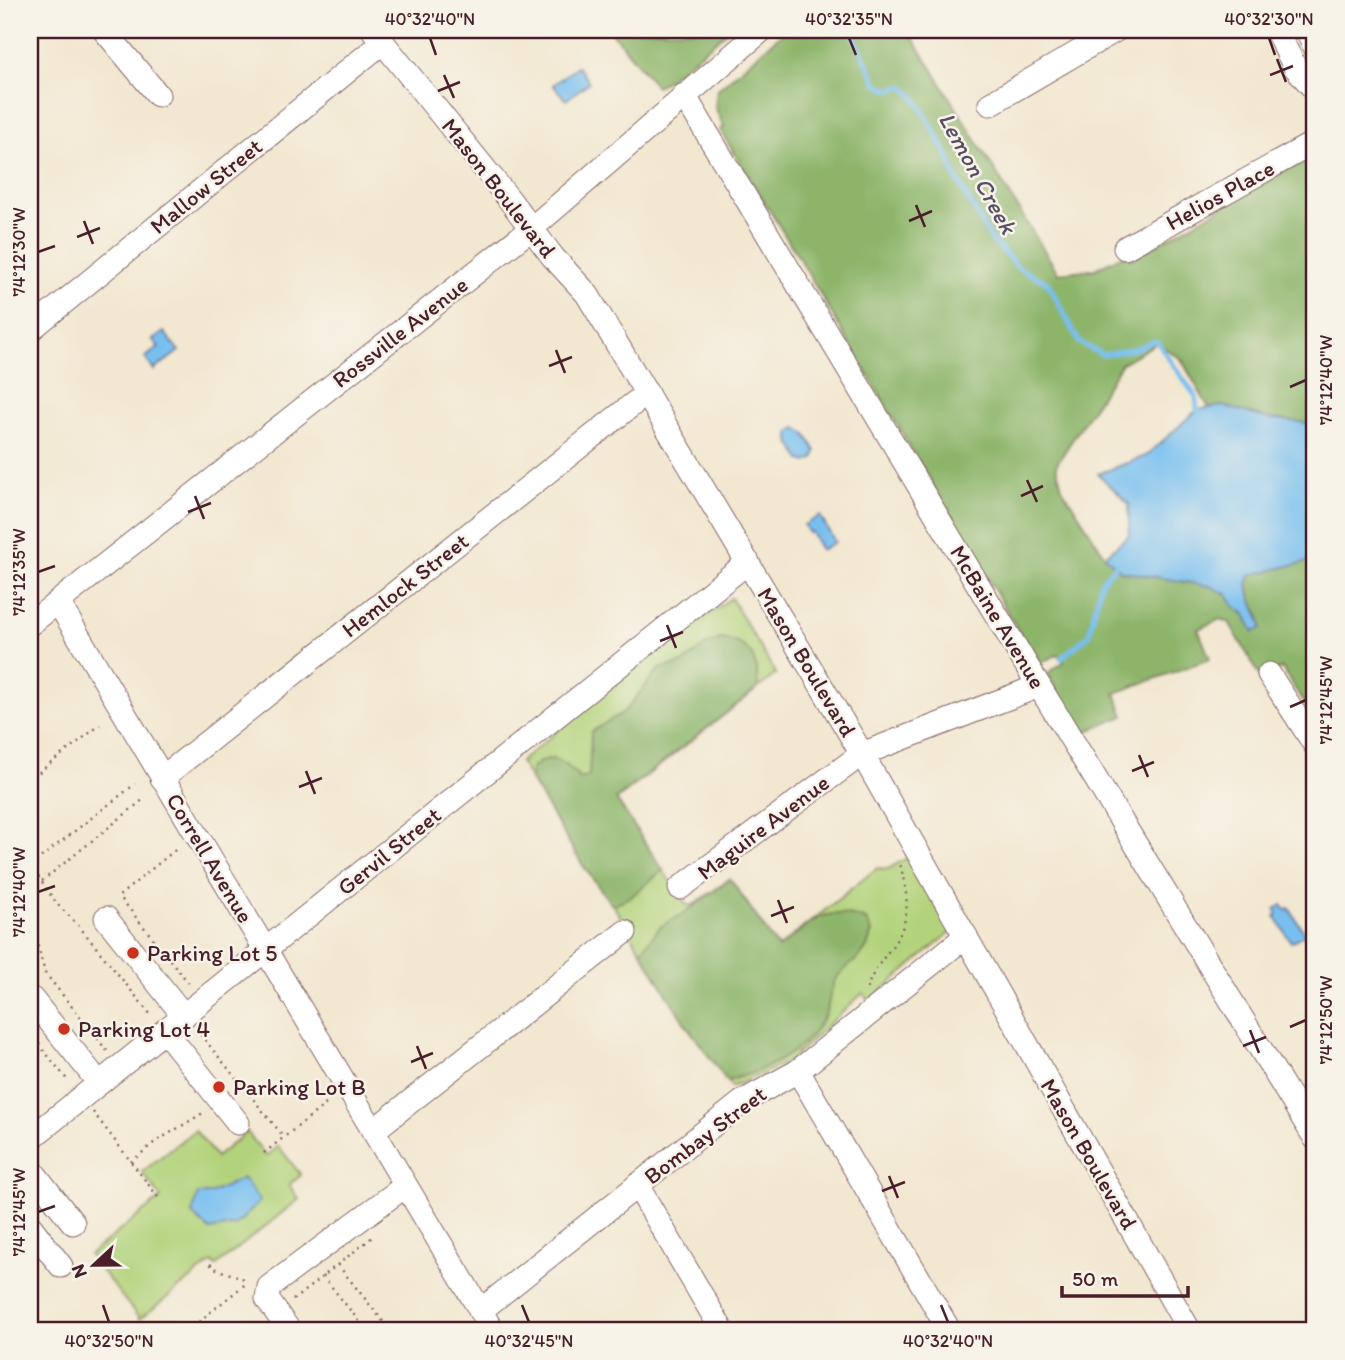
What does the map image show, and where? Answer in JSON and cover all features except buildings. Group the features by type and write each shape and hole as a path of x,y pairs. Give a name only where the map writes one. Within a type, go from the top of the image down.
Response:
{"street":[{"path":"104,30 158,95"},
{"name":"Rossville Avenue","path":"30,624 532,228 762,30"},
{"path":"990,104 1116,30"},
{"path":"1276,30 1295,67 1315,90"},
{"path":"1307,30 1315,47"},
{"name":"Mason Boulevard","path":"378,36 553,257 587,294 862,754 1189,1330"},
{"name":"Mallow Street","path":"30,330 378,36"},
{"name":"McBaine Avenue","path":"684,95 1039,686 1315,1138"},
{"name":"Helios Place","path":"1125,248 1315,142"},
{"name":"Hemlock Street","path":"162,778 648,393"},
{"name":"Gervil Street","path":"30,1139 99,1083 159,1024 190,1023 265,951 748,562"},
{"name":"Correll Avenue","path":"58,602 486,1320"},
{"path":"1269,674 1315,745"},
{"name":"Maguire Avenue","path":"680,888 862,754 1039,686"},
{"path":"106,918 190,1023"},
{"path":"373,1131 625,932"},
{"name":"Bombay Street","path":"486,1320 637,1185 742,1102 798,1071 966,936"},
{"path":"33,999 99,1083"},
{"path":"159,1024 238,1123"},
{"path":"798,1071 949,1330"},
{"path":"30,1168 72,1223"},
{"path":"637,1185 722,1330"},
{"path":"289,1330 267,1299 269,1287 405,1186"},
{"path":"30,1226 61,1266"}],"path":[{"path":"30,783 34,776 100,726"},
{"path":"135,783 30,866 57,904 82,929 159,1024"},
{"path":"42,881 144,799"},
{"path":"174,850 119,896 191,986"},
{"path":"865,1016 863,1005 873,972 898,939 907,914 907,890 900,862"},
{"path":"30,934 37,943 45,972 108,1052"},
{"path":"190,1023 284,1137"},
{"path":"30,1033 69,1082"},
{"path":"264,1153 326,1104"},
{"path":"131,1162 155,1142 210,1108"},
{"path":"93,1112 158,1197"},
{"path":"289,1303 375,1235"},
{"path":"188,1330 248,1282 217,1270 210,1264"},
{"path":"338,1265 390,1330"},
{"path":"323,1276 366,1330"}],"green space":[{"path":"610,30 729,30 665,82 656,86"},
{"path":"786,30 908,30 1058,273 1095,269 1125,254 1131,259 1299,163 1315,165 1315,424 1265,418 1223,406 1209,408 1181,359 1157,343 1122,363 1056,465 1062,488 1105,556 1121,571 1210,586 1228,594 1251,623 1260,617 1249,591 1250,575 1315,560 1315,721 1282,668 1261,678 1229,622 1221,619 1198,629 1210,659 1115,693 1124,716 1078,735 1048,673 1064,662 1058,654 1041,663 1021,635 799,258 720,130 724,127 715,107 717,90"},
{"path":"731,598 776,674 616,800 686,905 693,905 730,879 778,948 877,868 888,869 907,858 952,931 869,1001 863,993 787,1063 732,1087 684,1022 615,908 584,867 520,762 635,667"},
{"path":"720,639 739,643 751,653 758,688 616,799 663,870 632,896 612,905 584,867 530,779 532,768 552,759 564,763 580,779 589,776 591,732 625,711 659,669 683,663 706,645"},
{"path":"730,879 778,948 809,923 827,915 837,914 866,920 872,932 864,952 837,977 825,1014 805,1042 769,1066 727,1081 684,1022 641,951 660,927 683,914"},
{"path":"195,1130 216,1157 247,1132 266,1156 278,1146 301,1175 289,1185 299,1199 216,1266 212,1262 140,1319 89,1255 161,1198 142,1172"}],"water":[{"path":"577,66 589,82 566,100 553,85"},
{"path":"164,332 179,351 154,370 145,358 159,347 153,340"},
{"path":"1223,406 1265,418 1315,424 1315,560 1250,575 1248,588 1262,628 1254,632 1244,613 1235,607 1227,594 1210,586 1121,571 1105,556 1129,535 1129,504 1098,474 1146,456 1197,410"},
{"path":"796,428 805,433 816,451 814,458 807,462 801,460 790,442 790,432"},
{"path":"820,516 835,542 821,550 804,525"},
{"path":"1282,905 1286,910 1289,908 1305,934 1291,942 1275,916 1278,914 1275,909"},
{"path":"243,1178 260,1201 236,1225 210,1230 192,1214 198,1194 210,1194"}],"waterway":[{"name":"Lemon Creek","path":"851,30 877,84 890,90 903,86 917,100 948,156 955,176 991,239 1019,268 1048,283 1079,342 1103,355 1138,348 1152,341 1157,342 1196,397 1197,410 1201,412"},
{"path":"1061,658 1089,635 1101,582 1120,560"}],"place":[{"name":"Parking Lot 5","path":"133,953"},
{"name":"Parking Lot 4","path":"64,1029"},
{"name":"Parking Lot B","path":"219,1087"}]}
